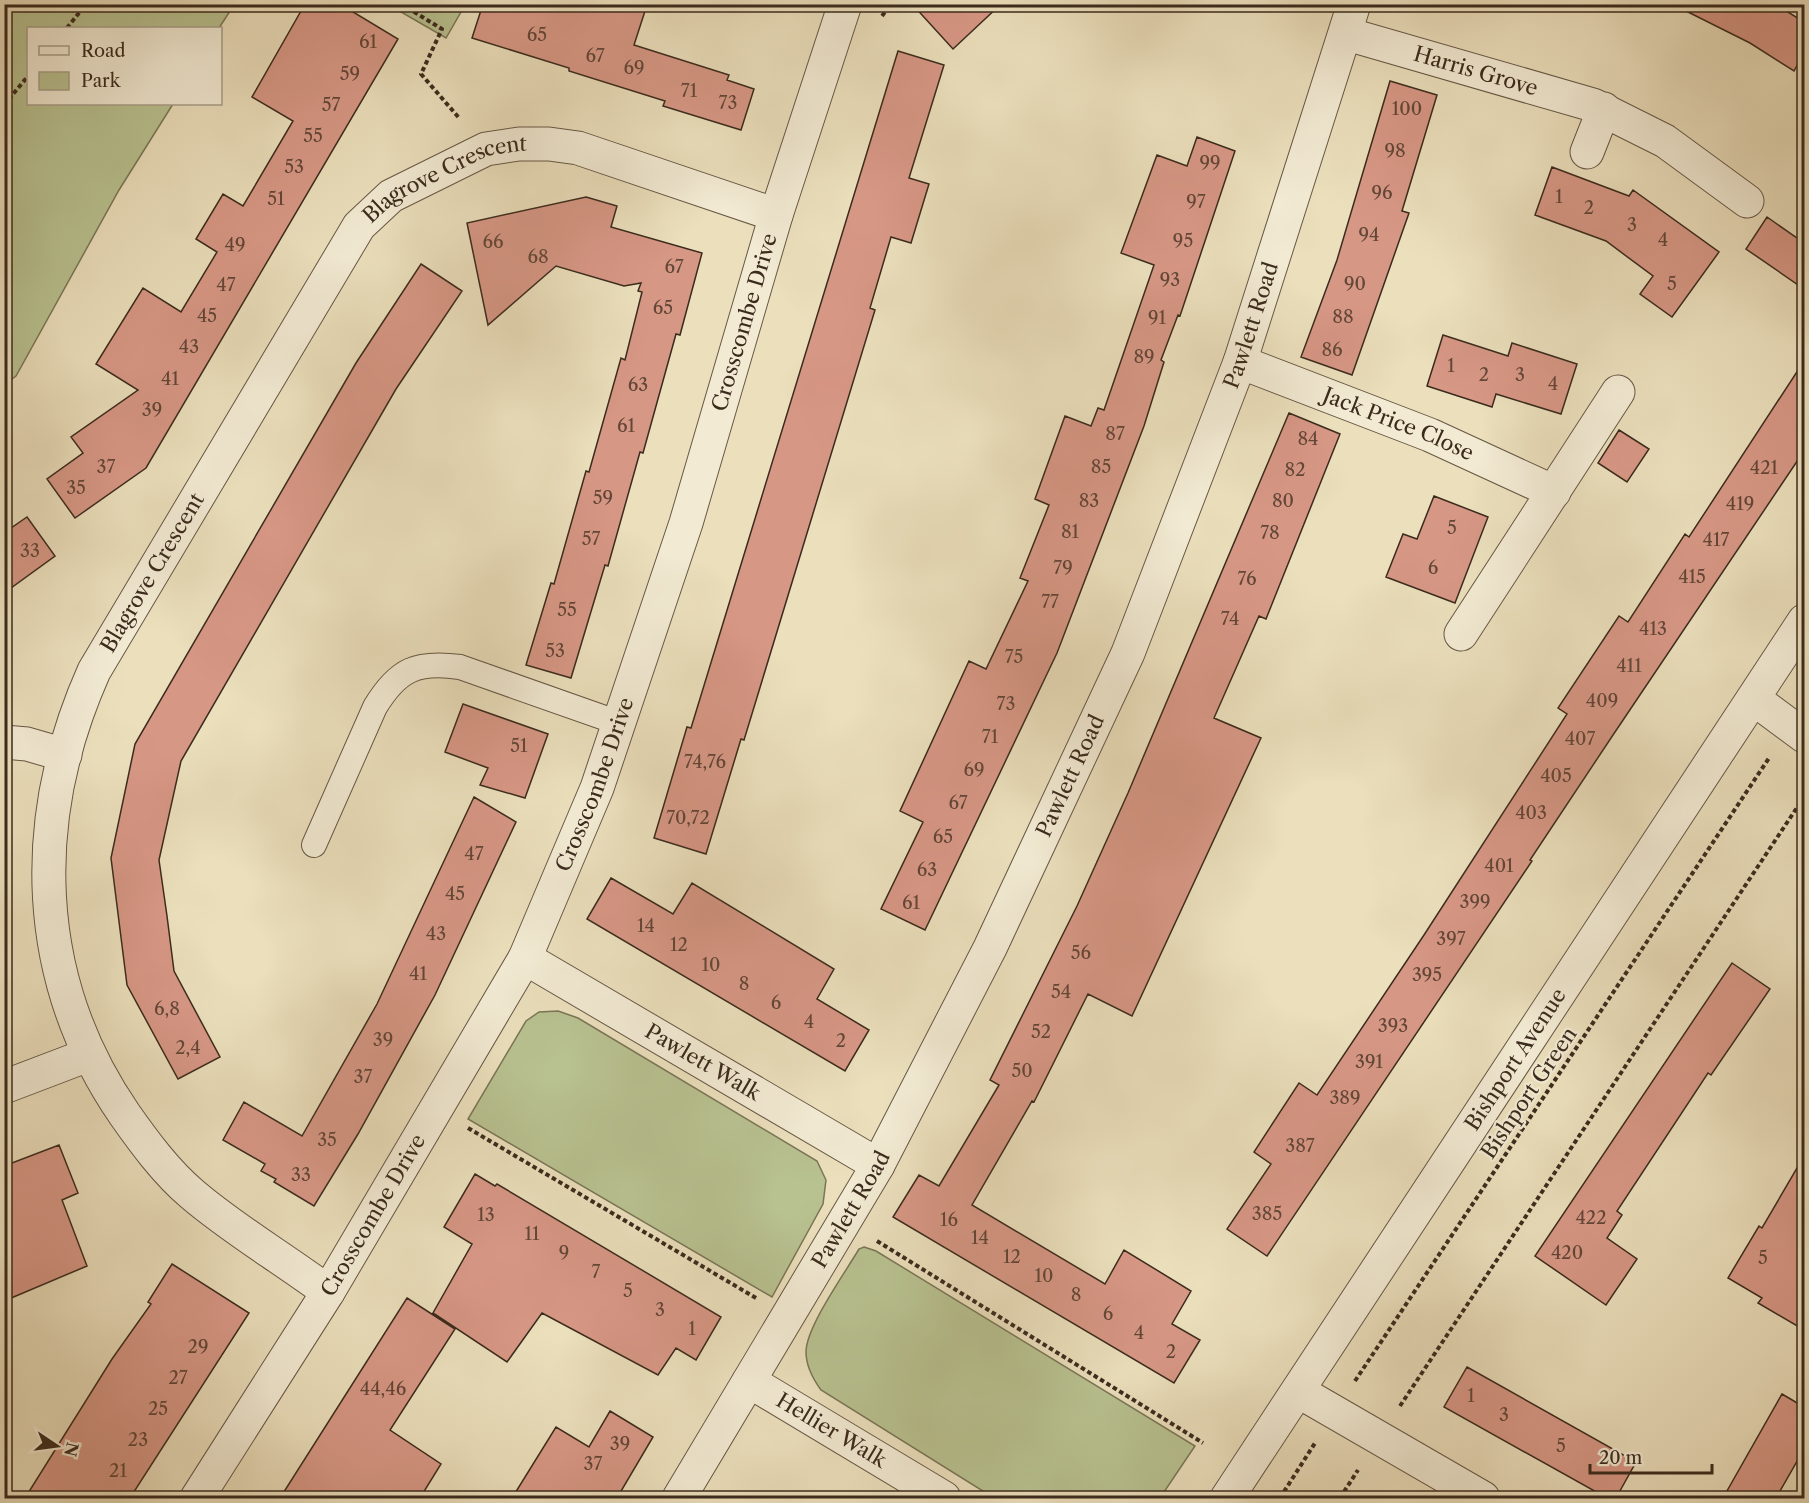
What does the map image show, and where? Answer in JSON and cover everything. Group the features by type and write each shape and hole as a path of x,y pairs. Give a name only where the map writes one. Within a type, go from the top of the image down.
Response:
{"street":[{"name":"Crosscombe Drive","path":"197,1498 328,1292 525,958 597,788 619,723 686,523 776,215 845,4"},
{"name":"Harris Grove","path":"1350,19 1604,109 1665,141 1747,201"},
{"name":"Pawlett Road","path":"679,1498 878,1165 990,948 1128,653 1240,362 1350,19"},
{"path":"1587,152 1604,109"},
{"name":"Blagrove Crescent","path":"328,1292 192,1193 144,1142 88,1055 60,975 49,913 49,831 77,710 94,671 359,226 391,196 486,150 519,144 549,144 578,148 776,215"},
{"name":"Jack Price Close","path":"1240,362 1430,435 1554,492"},
{"path":"1461,634 1618,392"},
{"name":"Bishport Avenue","path":"1227,1498 1804,621"},
{"path":"1754,699 1798,731"},
{"path":"4,741 27,744 65,755"},
{"name":"Pawlett Walk","path":"525,958 878,1165"},
{"path":"4,1087 88,1055"},
{"name":"Hellier Walk","path":"749,1381 944,1498"},
{"path":"1298,1391 1483,1498"}],"lane":[{"path":"314,845 375,707 386,688 400,675 418,666 439,664 460,667 619,723"}],"path":[{"path":"68,27 87,4"},
{"path":"401,4 442,29 421,74 486,150"},
{"path":"4,105 27,77"},
{"name":"Bishport Green","path":"1280,1498 1334,1412 1798,731"},
{"path":"1340,1498 1804,797"},
{"path":"437,1110 788,1317"},
{"path":"845,1221 1203,1443"}],"green space":[{"path":"5,4 234,5 220,27 27,27 27,105 172,105 119,190 16,376 5,384"},
{"path":"389,5 465,5 446,38"},
{"path":"558,1011 578,1018 817,1161 826,1180 823,1204 772,1297 468,1119 526,1021 539,1012"},
{"path":"864,1247 876,1251 1195,1446 1160,1498 994,1498 821,1390 807,1363 808,1341 827,1300 859,1249"}],"building":[{"path":"305,4 340,4 398,39 146,468 75,518 47,479 83,453 71,437 138,390 96,364 143,288 181,312 217,252 196,239 223,194 243,206 293,121 252,97"},
{"path":"483,4 622,4 645,11 634,45 729,75 727,80 754,89 741,130 663,106 665,101 569,71 569,68 472,38"},
{"path":"912,4 1001,4 953,49"},
{"path":"1672,4 1775,4 1804,22 1804,53 1794,71 1750,43"},
{"path":"898,51 944,65 909,178 929,184 911,243 891,237 870,308 875,310 744,740 741,739 706,854 654,838 687,727 691,728"},
{"path":"1390,81 1437,95 1402,211 1409,213 1352,375 1301,357 1337,260"},
{"path":"1197,137 1235,151 1180,316 1178,315 1161,360 1164,362 1144,426 1057,653 925,930 881,909 923,822 900,811 969,661 986,669 1028,581 1020,578 1049,505 1035,499 1065,416 1091,426 1098,408 1104,410 1154,265 1121,253 1157,155 1187,166"},
{"path":"1552,167 1629,196 1633,190 1719,252 1672,317 1640,294 1653,276 1606,241 1535,215"},
{"path":"586,197 617,206 611,227 702,253 680,335 676,334 643,453 640,452 608,566 605,565 571,678 526,665 551,583 554,584 586,471 589,472 621,358 625,360 642,292 638,291 641,283 624,286 556,266 488,325 467,223"},
{"path":"1767,217 1804,243 1804,289 1746,249"},
{"path":"421,264 462,291 396,389 181,761 159,860 174,971 220,1057 178,1079 127,985 111,858 135,744 356,363"},
{"path":"1443,335 1508,356 1512,343 1577,364 1561,414 1496,394 1492,407 1427,386"},
{"path":"1804,361 1804,451 1267,1256 1227,1229 1271,1164 1254,1152 1299,1083 1317,1095 1567,714 1558,708 1619,616 1628,622 1685,534 1689,537"},
{"path":"1289,413 1340,434 1266,619 1259,616 1214,718 1261,738 1132,1016 1088,994 1034,1102 1032,1101 972,1205 1105,1284 1124,1250 1191,1291 1172,1324 1200,1340 1174,1383 893,1217 919,1175 939,1186 999,1085 990,1080 1077,906 1128,793"},
{"path":"1619,430 1649,449 1627,482 1598,463"},
{"path":"1434,496 1488,517 1455,603 1386,577 1403,534 1417,539"},
{"path":"27,517 55,556 4,593 4,533"},
{"path":"463,704 548,734 525,798 480,785 488,768 445,752"},
{"path":"474,797 516,822 435,995 358,1134 314,1206 274,1182 276,1179 261,1171 265,1164 223,1140 244,1102 302,1136 377,1004"},
{"path":"611,878 673,914 692,883 834,969 817,999 869,1030 845,1071 587,919"},
{"path":"1732,963 1770,989 1711,1075 1708,1073 1617,1211 1622,1215 1607,1238 1637,1259 1606,1305 1535,1256"},
{"path":"59,1145 78,1193 62,1200 87,1266 4,1301 4,1166"},
{"path":"1804,1156 1804,1330 1758,1303 1762,1298 1728,1278 1759,1226 1762,1228"},
{"path":"475,1174 495,1186 497,1184 721,1317 696,1360 676,1348 658,1375 542,1313 507,1362 433,1313 472,1244 444,1227"},
{"path":"172,1264 249,1313 130,1498 25,1498 112,1359 151,1304 148,1302"},
{"path":"407,1298 455,1329 390,1430 441,1464 420,1498 280,1498"},
{"path":"1467,1367 1636,1462 1616,1498 1607,1498 1444,1407"},
{"path":"1782,1394 1804,1407 1804,1449 1776,1498 1723,1498"},
{"path":"610,1411 653,1437 617,1498 512,1498 556,1427 589,1447"}]}
